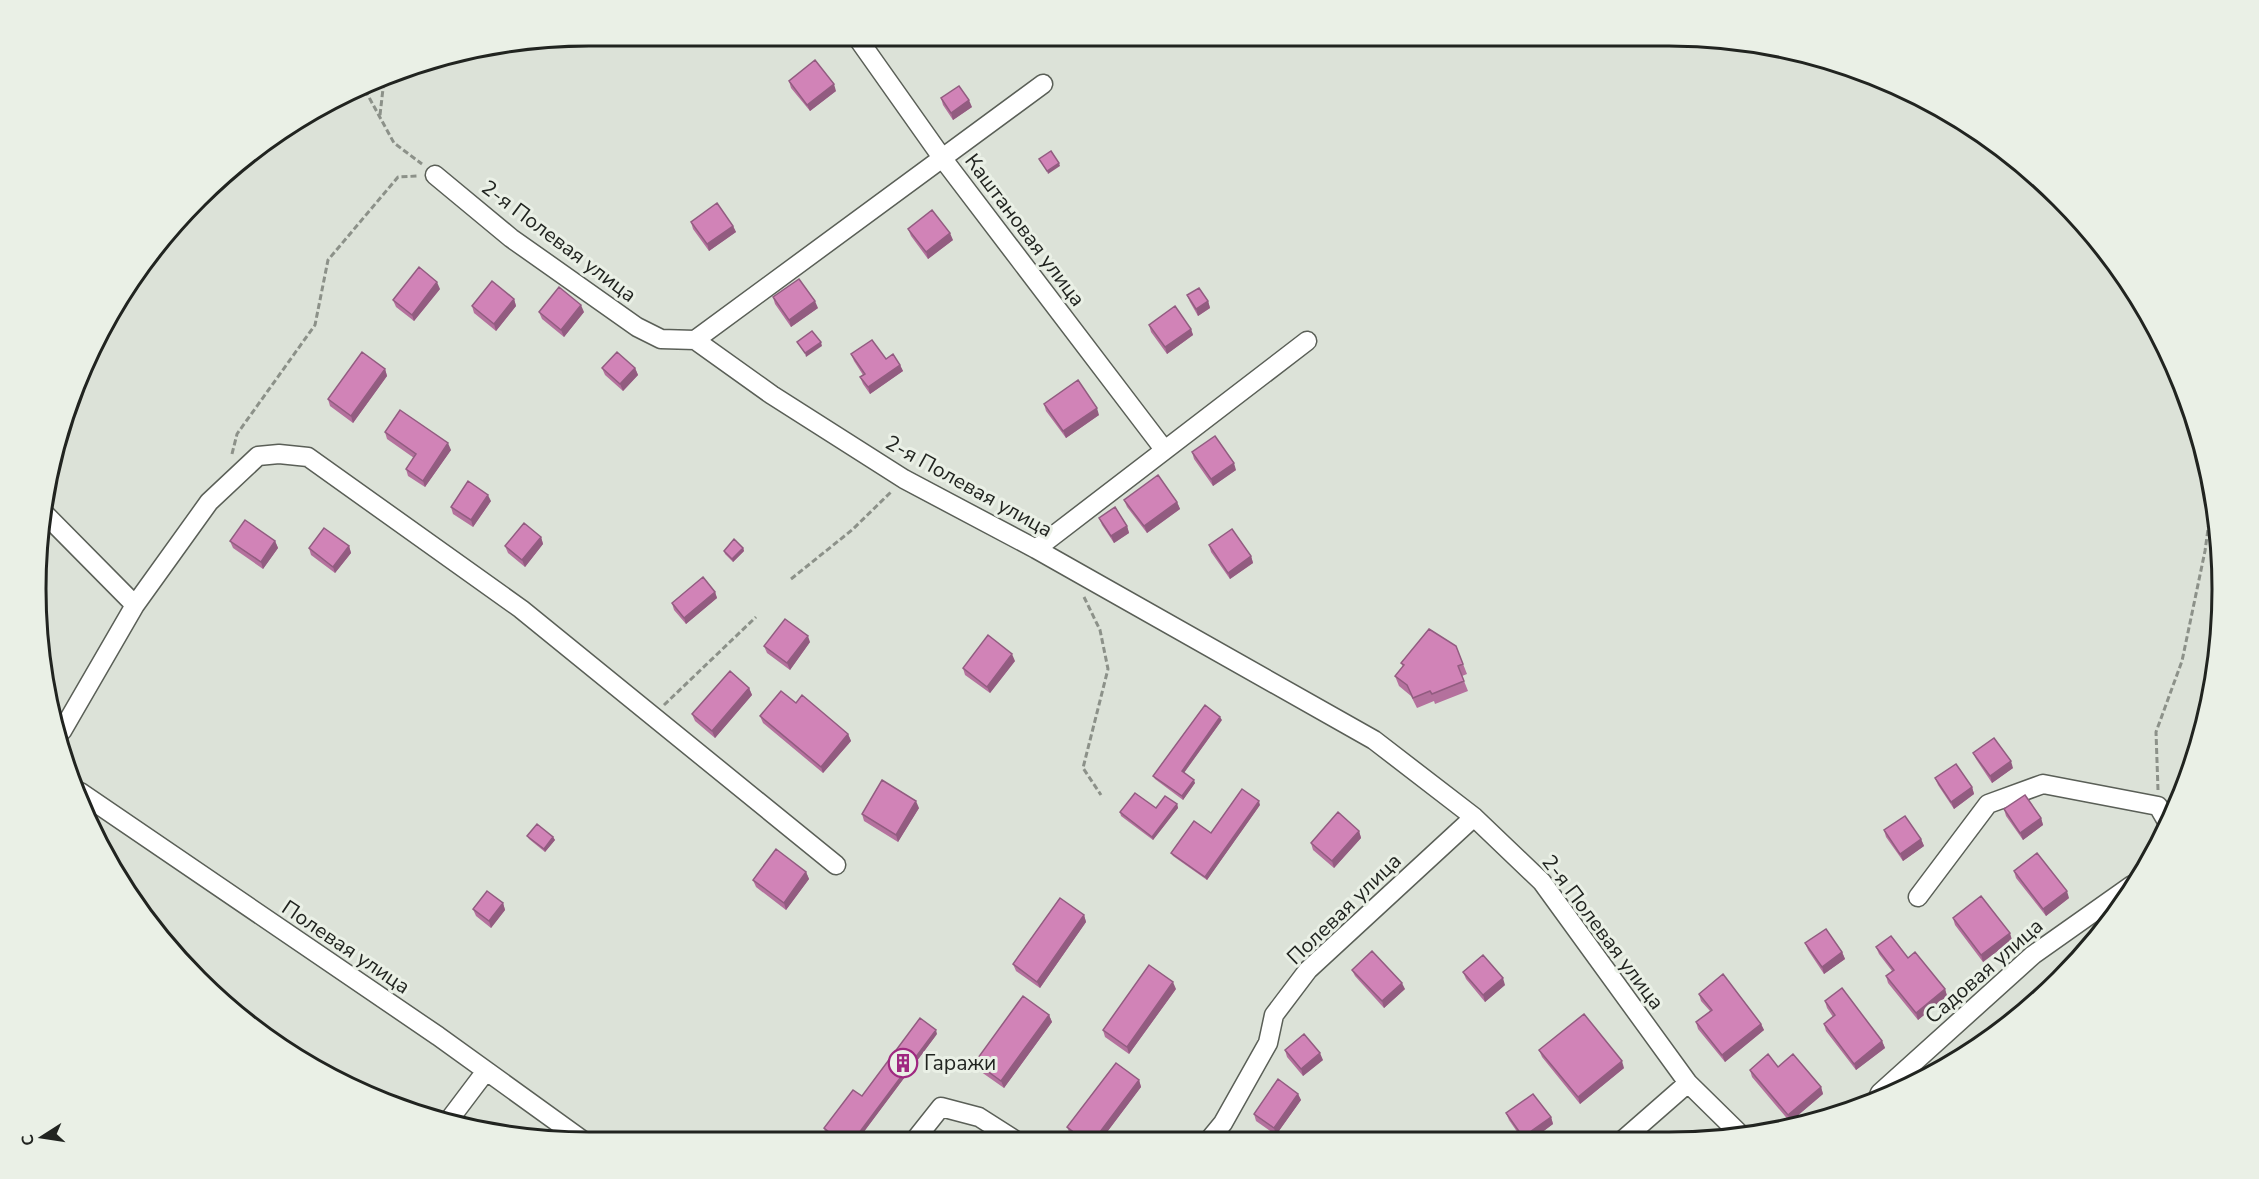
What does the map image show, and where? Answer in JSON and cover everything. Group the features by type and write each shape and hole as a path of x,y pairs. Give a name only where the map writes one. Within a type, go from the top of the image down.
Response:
{"street":[{"name":"Каштановая улица","path":"863,46 943,159 1163,448"},
{"path":"695,340 1043,84"},
{"name":"2-я Полевая улица","path":"435,175 511,238 637,327 661,339 695,340 772,395 904,479 1036,549 1374,740 1474,818 1542,882 1689,1083 1734,1128"},
{"path":"1036,549 1163,448 1307,341"},
{"path":"64,727 135,605 209,502 258,456 279,454 308,457 521,609 836,865"},
{"path":"51,520 135,605"},
{"path":"1918,897 1988,804 2043,784 2158,806 2163,815"},
{"name":"Полевая улица","path":"88,798 570,1131"},
{"name":"Полевая улица","path":"1216,1132 1223,1123 1268,1043 1274,1015 1308,970 1474,818"},
{"name":"Садовая улица","path":"1887,1087 2033,955 2118,895"},
{"path":"453,1115 486,1071"},
{"path":"1631,1132 1689,1083"},
{"path":"921,1132 940,1107 979,1117 1002,1132"}],"path":[{"path":"380,117 383,88"},
{"path":"367,94 394,143 435,175"},
{"path":"225,485 237,434 315,325 327,260 398,177 435,175"},
{"path":"792,579 852,530 904,479"},
{"path":"2158,806 2156,732 2182,661 2209,526"},
{"path":"1081,592 1100,630 1108,669 1083,768 1101,795"},
{"path":"654,715 756,617"}],"building":[{"path":"815,60 834,84 807,105 789,81"},
{"path":"959,86 969,100 951,113 941,98"},
{"path":"1051,151 1059,163 1047,171 1039,159"},
{"path":"717,203 733,226 707,244 691,222"},
{"path":"932,210 950,233 926,252 908,229"},
{"path":"419,267 437,282 412,315 393,300"},
{"path":"799,279 815,301 789,320 773,297"},
{"path":"492,281 514,299 494,324 472,306"},
{"path":"559,287 581,305 561,330 539,312"},
{"path":"1199,288 1208,301 1196,309 1187,295"},
{"path":"1175,306 1191,329 1165,347 1149,325"},
{"path":"812,331 821,342 805,353 797,342"},
{"path":"872,340 886,359 893,354 900,365 868,387 860,377 865,374 851,354"},
{"path":"362,352 385,369 351,416 328,399"},
{"path":"617,352 635,368 620,384 602,368"},
{"path":"1078,380 1097,408 1063,431 1044,404"},
{"path":"400,410 448,443 423,481 406,469 416,454 385,432"},
{"path":"1215,436 1234,463 1211,479 1192,452"},
{"path":"1158,475 1177,502 1144,526 1124,500"},
{"path":"468,481 488,495 471,520 451,507"},
{"path":"1115,507 1127,526 1111,536 1099,518"},
{"path":"245,520 275,541 261,562 230,541"},
{"path":"524,523 541,537 522,560 505,546"},
{"path":"324,528 349,546 333,567 309,548"},
{"path":"1232,529 1251,556 1228,573 1209,545"},
{"path":"734,539 743,548 732,559 724,551"},
{"path":"703,577 715,592 684,618 672,603"},
{"path":"785,619 808,636 787,663 764,646"},
{"path":"1429,629 1456,646 1463,664 1458,666 1464,681 1432,694 1430,691 1413,698 1407,685 1395,676 1404,665 1401,663"},
{"path":"988,635 1012,654 987,687 963,668"},
{"path":"730,671 749,688 712,731 692,714"},
{"path":"781,691 796,703 802,695 848,734 821,767 760,716"},
{"path":"1205,705 1220,717 1182,771 1194,780 1182,796 1153,776"},
{"path":"1994,738 2011,761 1990,776 1973,753"},
{"path":"1956,764 1972,787 1951,802 1935,778"},
{"path":"882,780 916,801 896,835 862,814"},
{"path":"1242,789 1259,801 1205,877 1171,853 1194,821 1211,833"},
{"path":"1135,793 1156,808 1165,796 1177,804 1152,837 1120,812"},
{"path":"2025,795 2041,818 2020,833 2004,809"},
{"path":"1338,812 1359,831 1332,861 1311,843"},
{"path":"1905,816 1921,839 1900,854 1884,830"},
{"path":"537,824 553,837 544,849 527,836"},
{"path":"776,849 806,872 784,903 753,880"},
{"path":"2037,853 2067,891 2043,909 2014,871"},
{"path":"487,891 503,903 489,921 473,909"},
{"path":"1981,896 2010,933 1981,955 1953,918"},
{"path":"1060,898 1084,915 1037,982 1013,964"},
{"path":"1826,929 1842,952 1822,967 1805,943"},
{"path":"1891,936 1908,958 1915,952 1945,989 1916,1013 1886,976 1894,970 1876,947"},
{"path":"1372,951 1402,983 1382,1001 1352,970"},
{"path":"1483,955 1503,978 1483,995 1463,972"},
{"path":"1149,965 1173,982 1127,1047 1103,1030"},
{"path":"1723,974 1761,1024 1722,1055 1696,1022 1712,1010 1699,994"},
{"path":"1842,988 1882,1041 1854,1064 1824,1024 1835,1015 1825,1001"},
{"path":"1023,996 1049,1015 1001,1081 975,1062"},
{"path":"1584,1014 1622,1061 1578,1097 1539,1050"},
{"name":"Гаражи","path":"920,1018 936,1030 860,1132 829,1132 824,1128 853,1090 862,1096"},
{"path":"1304,1034 1320,1053 1301,1069 1285,1050"},
{"path":"1768,1054 1778,1067 1793,1054 1821,1087 1788,1115 1750,1070"},
{"path":"1116,1063 1139,1080 1100,1132 1074,1132 1067,1127"},
{"path":"1278,1079 1298,1094 1274,1128 1254,1114"},
{"path":"1533,1094 1551,1117 1530,1132 1519,1132 1506,1113"}],"place":[{"name":"Гаражи","path":"903,1063"}]}
